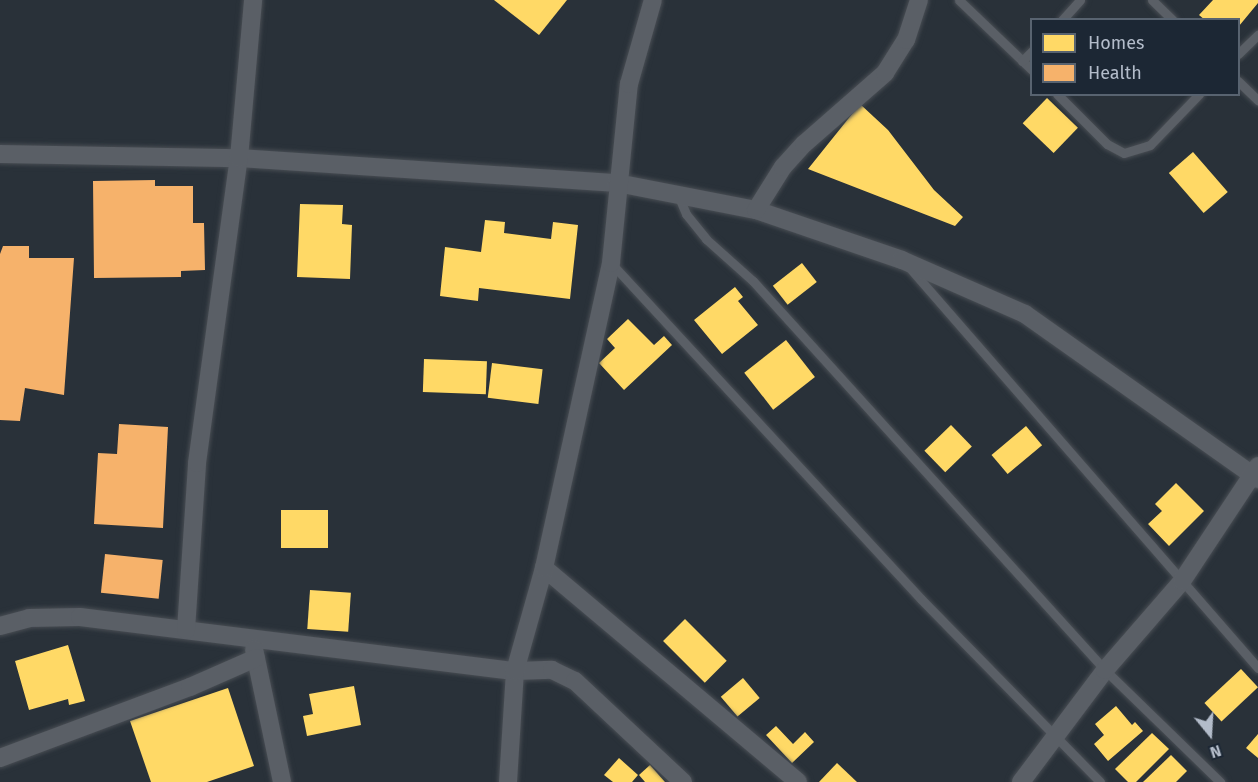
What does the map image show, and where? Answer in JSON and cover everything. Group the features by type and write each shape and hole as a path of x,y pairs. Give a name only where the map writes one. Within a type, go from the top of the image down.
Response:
{"street":[{"path":"186,630 197,463 239,158 254,0"},
{"path":"508,782 515,671 544,568 611,263 617,183 629,84 653,0"},
{"path":"756,210 797,152 833,115 885,73 906,40 919,0"},
{"path":"0,154 239,158 617,183 756,210 902,260 964,284 1025,314 1256,473 1182,581 1105,670 1056,739 1021,782"},
{"path":"544,568 798,782"},
{"path":"0,626 29,618 80,617 515,671 552,670 575,681 682,782"},
{"path":"252,638 282,782"},
{"path":"0,758 190,687 256,658"}],"lane":[{"path":"959,0 1030,68"},
{"path":"1064,18 1080,0"},
{"path":"1152,0 1171,18"},
{"path":"1240,53 1258,35"},
{"path":"1022,61 1030,53"},
{"path":"1240,82 1258,100"},
{"path":"1059,96 1107,144 1124,153 1150,145 1197,96"},
{"path":"678,195 686,214 706,238 753,281 1105,670 1220,782"},
{"path":"902,260 1258,668"},
{"path":"611,263 1056,739 1100,782"}],"building: Homes":[{"path":"494,0 567,0 539,35"},
{"path":"1213,0 1258,0 1240,25 1240,18 1203,18 1199,15"},
{"path":"1047,98 1078,128 1054,153 1023,123"},
{"path":"860,104 888,130 934,190 963,217 955,226 808,169"},
{"path":"1193,152 1228,192 1204,213 1169,173"},
{"path":"300,204 343,205 342,224 352,225 350,279 297,277"},
{"path":"485,220 505,222 504,233 551,239 553,222 578,225 570,299 479,288 478,301 440,296 445,247 481,252"},
{"path":"802,263 817,282 788,305 773,286"},
{"path":"735,287 743,297 738,301 758,325 722,354 694,320"},
{"path":"628,319 654,345 664,336 672,345 624,390 599,363 615,348 607,339"},
{"path":"786,340 815,377 773,410 744,373"},
{"path":"424,359 487,361 486,394 423,392"},
{"path":"492,363 543,369 538,404 488,398"},
{"path":"951,425 972,447 945,472 924,451"},
{"path":"1026,426 1042,445 1008,474 992,455"},
{"path":"1176,483 1204,511 1169,546 1148,524 1162,511 1155,504"},
{"path":"281,510 328,510 328,548 281,548"},
{"path":"310,590 351,593 348,632 307,629"},
{"path":"685,619 727,661 705,683 663,641"},
{"path":"68,645 85,701 69,705 68,699 29,710 15,661"},
{"path":"1241,669 1258,687 1221,721 1204,703"},
{"path":"743,678 760,698 737,717 721,697"},
{"path":"354,686 361,725 307,736 303,716 313,714 309,694"},
{"path":"228,688 254,766 207,782 151,782 130,721"},
{"path":"1116,706 1132,725 1135,722 1143,731 1108,761 1094,744 1104,735 1095,724"},
{"path":"776,726 793,744 805,732 814,742 792,763 766,735"},
{"path":"1152,733 1169,749 1136,782 1128,782 1115,769"},
{"path":"1258,734 1258,758 1246,748"},
{"path":"1171,755 1187,771 1176,782 1143,782"},
{"path":"619,758 638,775 632,782 613,782 604,775"},
{"path":"837,763 857,782 819,782"},
{"path":"650,765 665,782 645,782 639,775"}],"building: Health":[{"path":"155,180 155,186 193,186 193,223 204,223 205,270 181,271 181,277 94,278 93,181"},
{"path":"3,246 29,246 29,258 74,258 64,395 25,388 20,421 0,420 0,254"},
{"path":"119,424 168,427 163,528 94,524 98,453 117,454"},
{"path":"105,554 163,560 159,599 101,593"}]}
